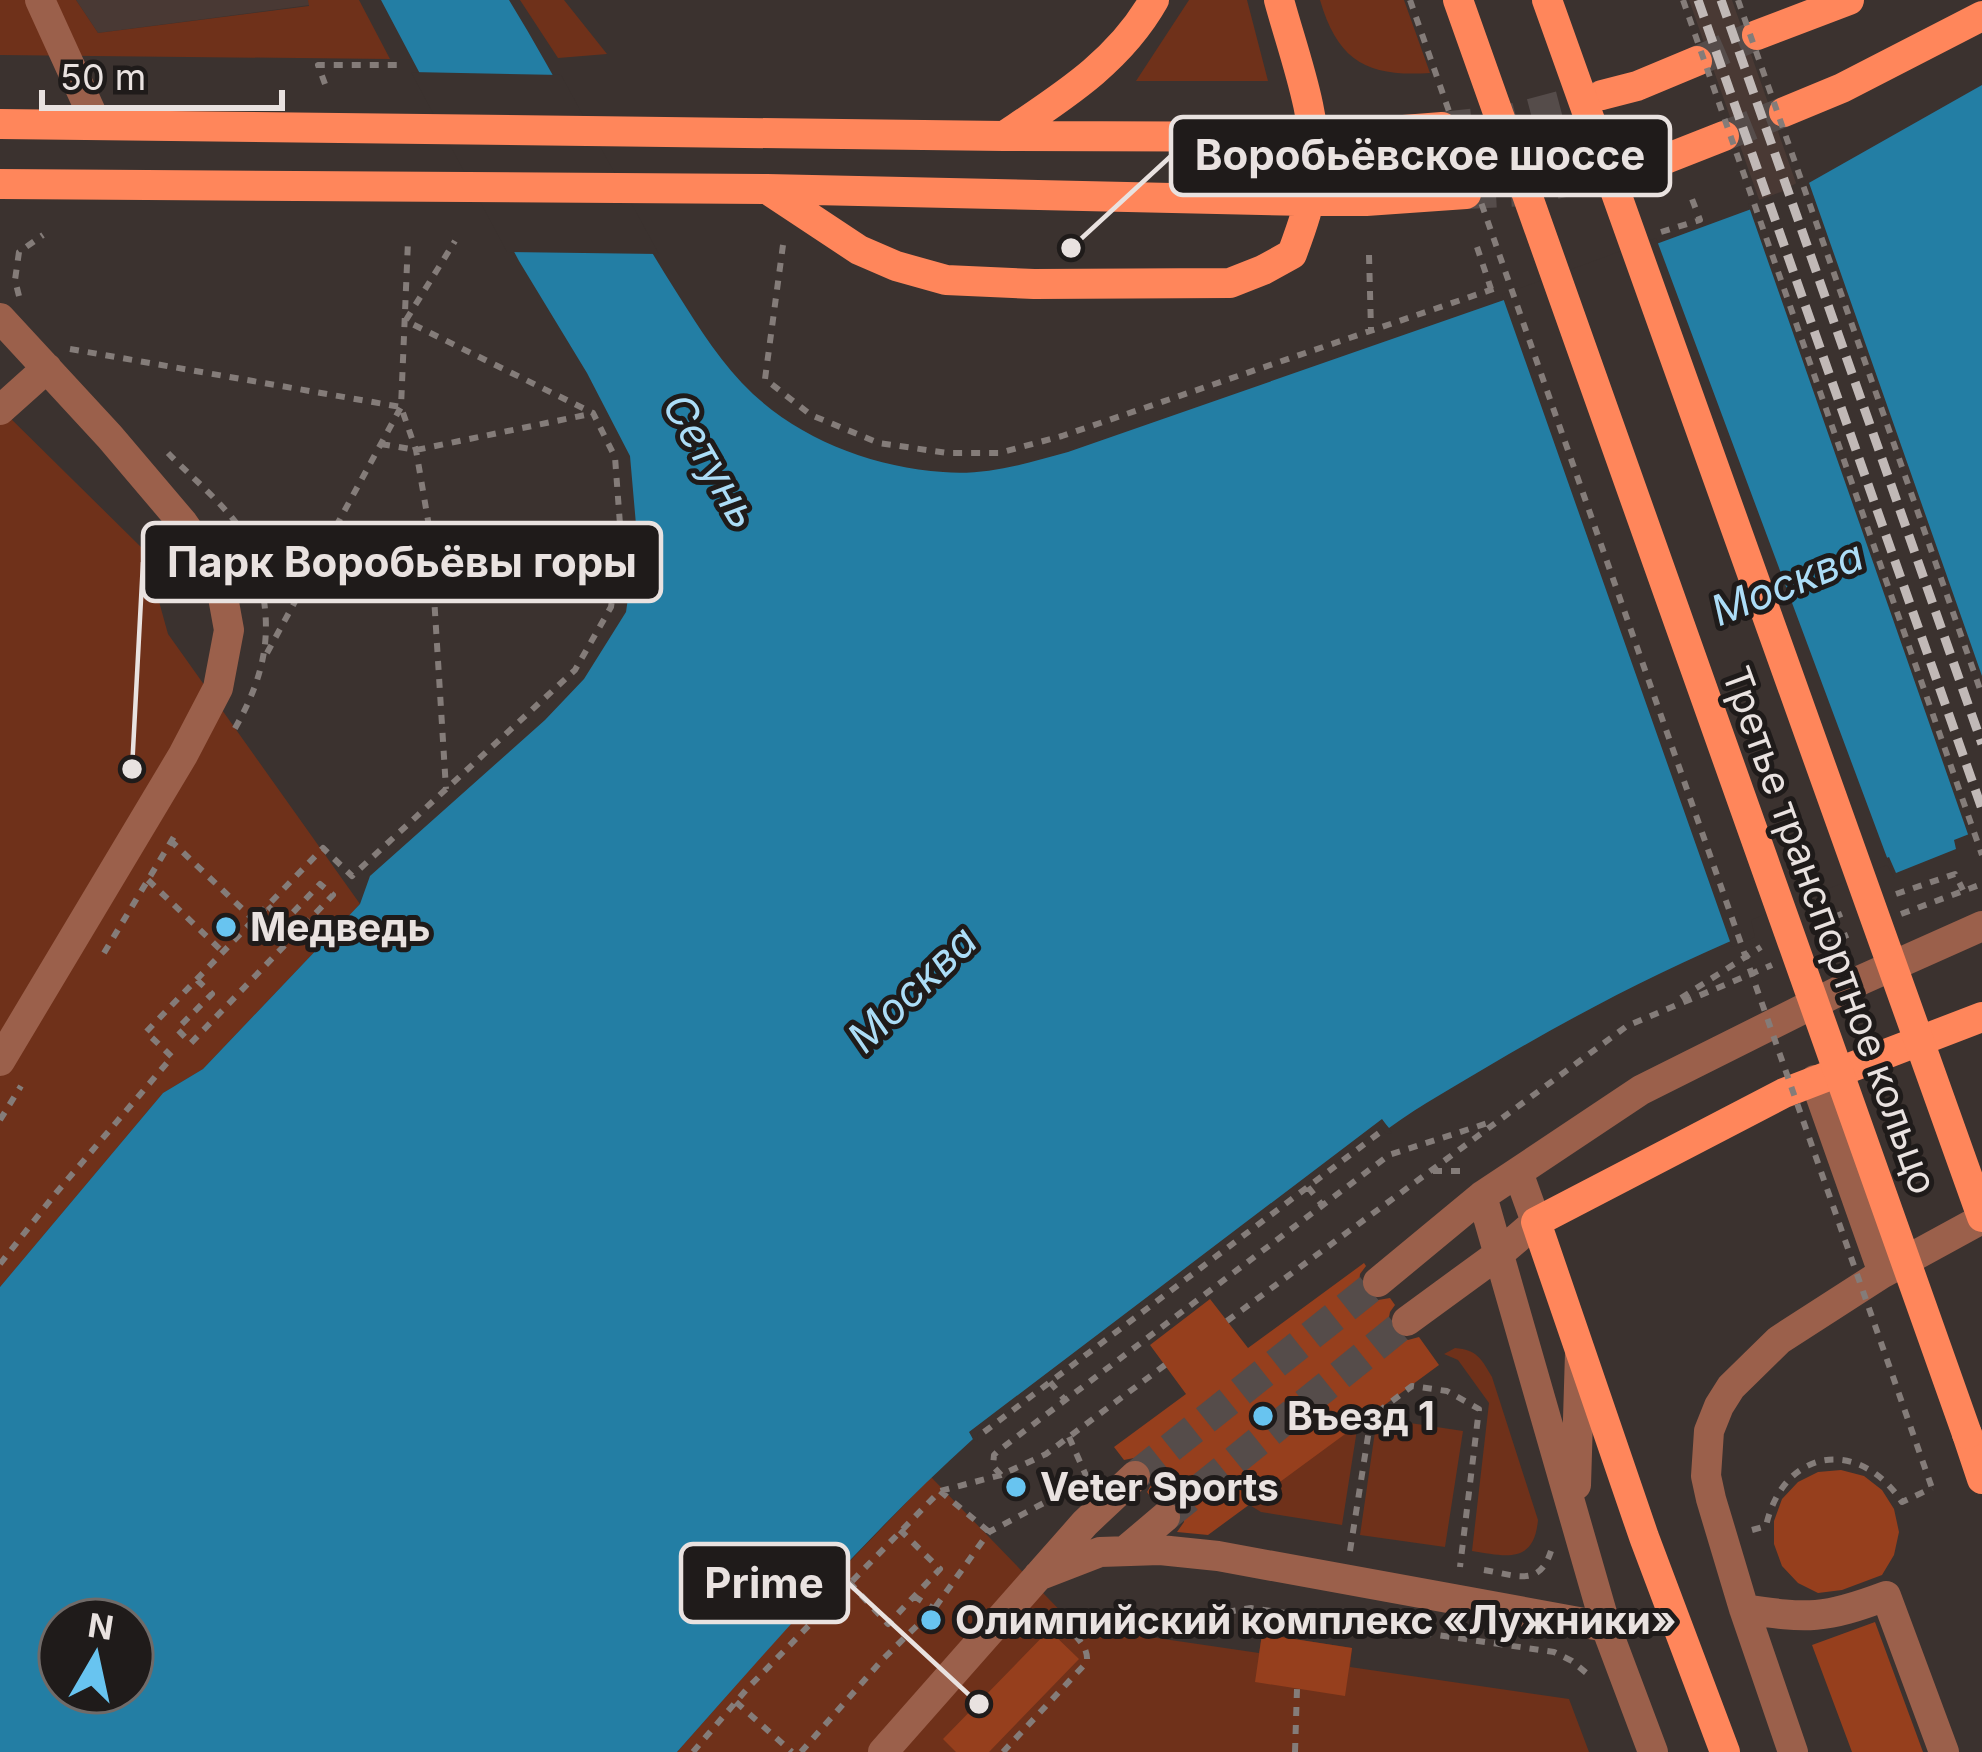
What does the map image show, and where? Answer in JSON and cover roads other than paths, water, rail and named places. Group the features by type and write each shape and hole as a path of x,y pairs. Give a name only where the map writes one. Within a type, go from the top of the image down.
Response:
{"main road":[{"path":"1004,136 1109,60 1154,0"},
{"path":"767,189 860,250 946,280 1230,283 1263,271 1292,254 1315,169 1313,136 1280,0"},
{"name":"Третье транспортное кольцо","path":"1458,0 1979,1471 1982,1498"},
{"name":"Третье транспортное кольцо","path":"1547,0 1982,1218"},
{"path":"1757,35 1849,0"},
{"path":"1784,112 1842,88 1982,16"},
{"path":"1602,95 1697,61"},
{"path":"0,124 1004,136 1313,136 1442,127"},
{"path":"1629,168 1724,136"},
{"path":"0,184 767,189 1309,201 1466,194"},
{"path":"1725,1752 1644,1537 1536,1222 1815,1080 1982,1017"}],"street":[{"path":"40,0 96,123"},
{"path":"10,310 47,368 169,506 218,575 229,630 218,688 12,1071"},
{"path":"0,410 47,368"},
{"path":"1378,1282 1482,1196 1642,1090 1861,980 1982,926"},
{"path":"1815,1080 1883,1273"},
{"path":"1407,1322 1536,1222 1518,1172"},
{"path":"1482,1196 1606,1627 1653,1752"},
{"path":"1793,1752 1711,1499 1706,1476 1709,1432 1719,1406 1748,1368 1779,1340 1883,1273 1982,1218"},
{"path":"1574,1515 1581,1351"},
{"path":"903,1745 1038,1576 1135,1476"},
{"path":"1126,1550 1166,1517"},
{"path":"1038,1576 1100,1552 1218,1556 1606,1627"},
{"path":"1744,1609 1816,1618 1886,1596 1944,1752"}],"water":[{"path":"381,0 509,0 655,257 703,333 742,383 794,425 841,449 891,464 959,473 1068,452 1784,197 1982,85 1982,829 1954,840 1956,849 1896,873 1889,857 1744,917 1750,933 1587,1011 1389,1128 1382,1120 970,1432 973,1439 857,1552 677,1752 0,1752 0,1287 163,1093 203,1069 360,904 370,876 545,720 584,679 626,612 637,536 630,456 587,373 519,261"}],"tunnel":[{"path":"1697,61 1757,35"},
{"path":"1442,127 1507,120 1602,95"},
{"path":"1724,136 1784,112"},
{"path":"1466,194 1524,191 1629,168"},
{"path":"1135,1476 1378,1282"},
{"path":"1165,1517 1407,1321"}],"railway":[{"path":"1698,0 1982,809"},
{"path":"1721,0 1982,744"}],"place":[{"name":"Воробьёвское шоссе","path":"1071,248"},
{"name":"Парк Воробьёвы горы","path":"132,769"},
{"name":"Медведь","path":"226,927"},
{"name":"Въезд 1","path":"1263,1416"},
{"name":"Veter Sports","path":"1016,1487"},
{"name":"Олимпийский комплекс «Лужники»","path":"931,1620"},
{"name":"Prime","path":"979,1704"}],"water label":[{"name":"Сетунь","path":"711,461"},
{"name":"Москва","path":"1787,583"},
{"name":"Москва","path":"912,989"}]}
